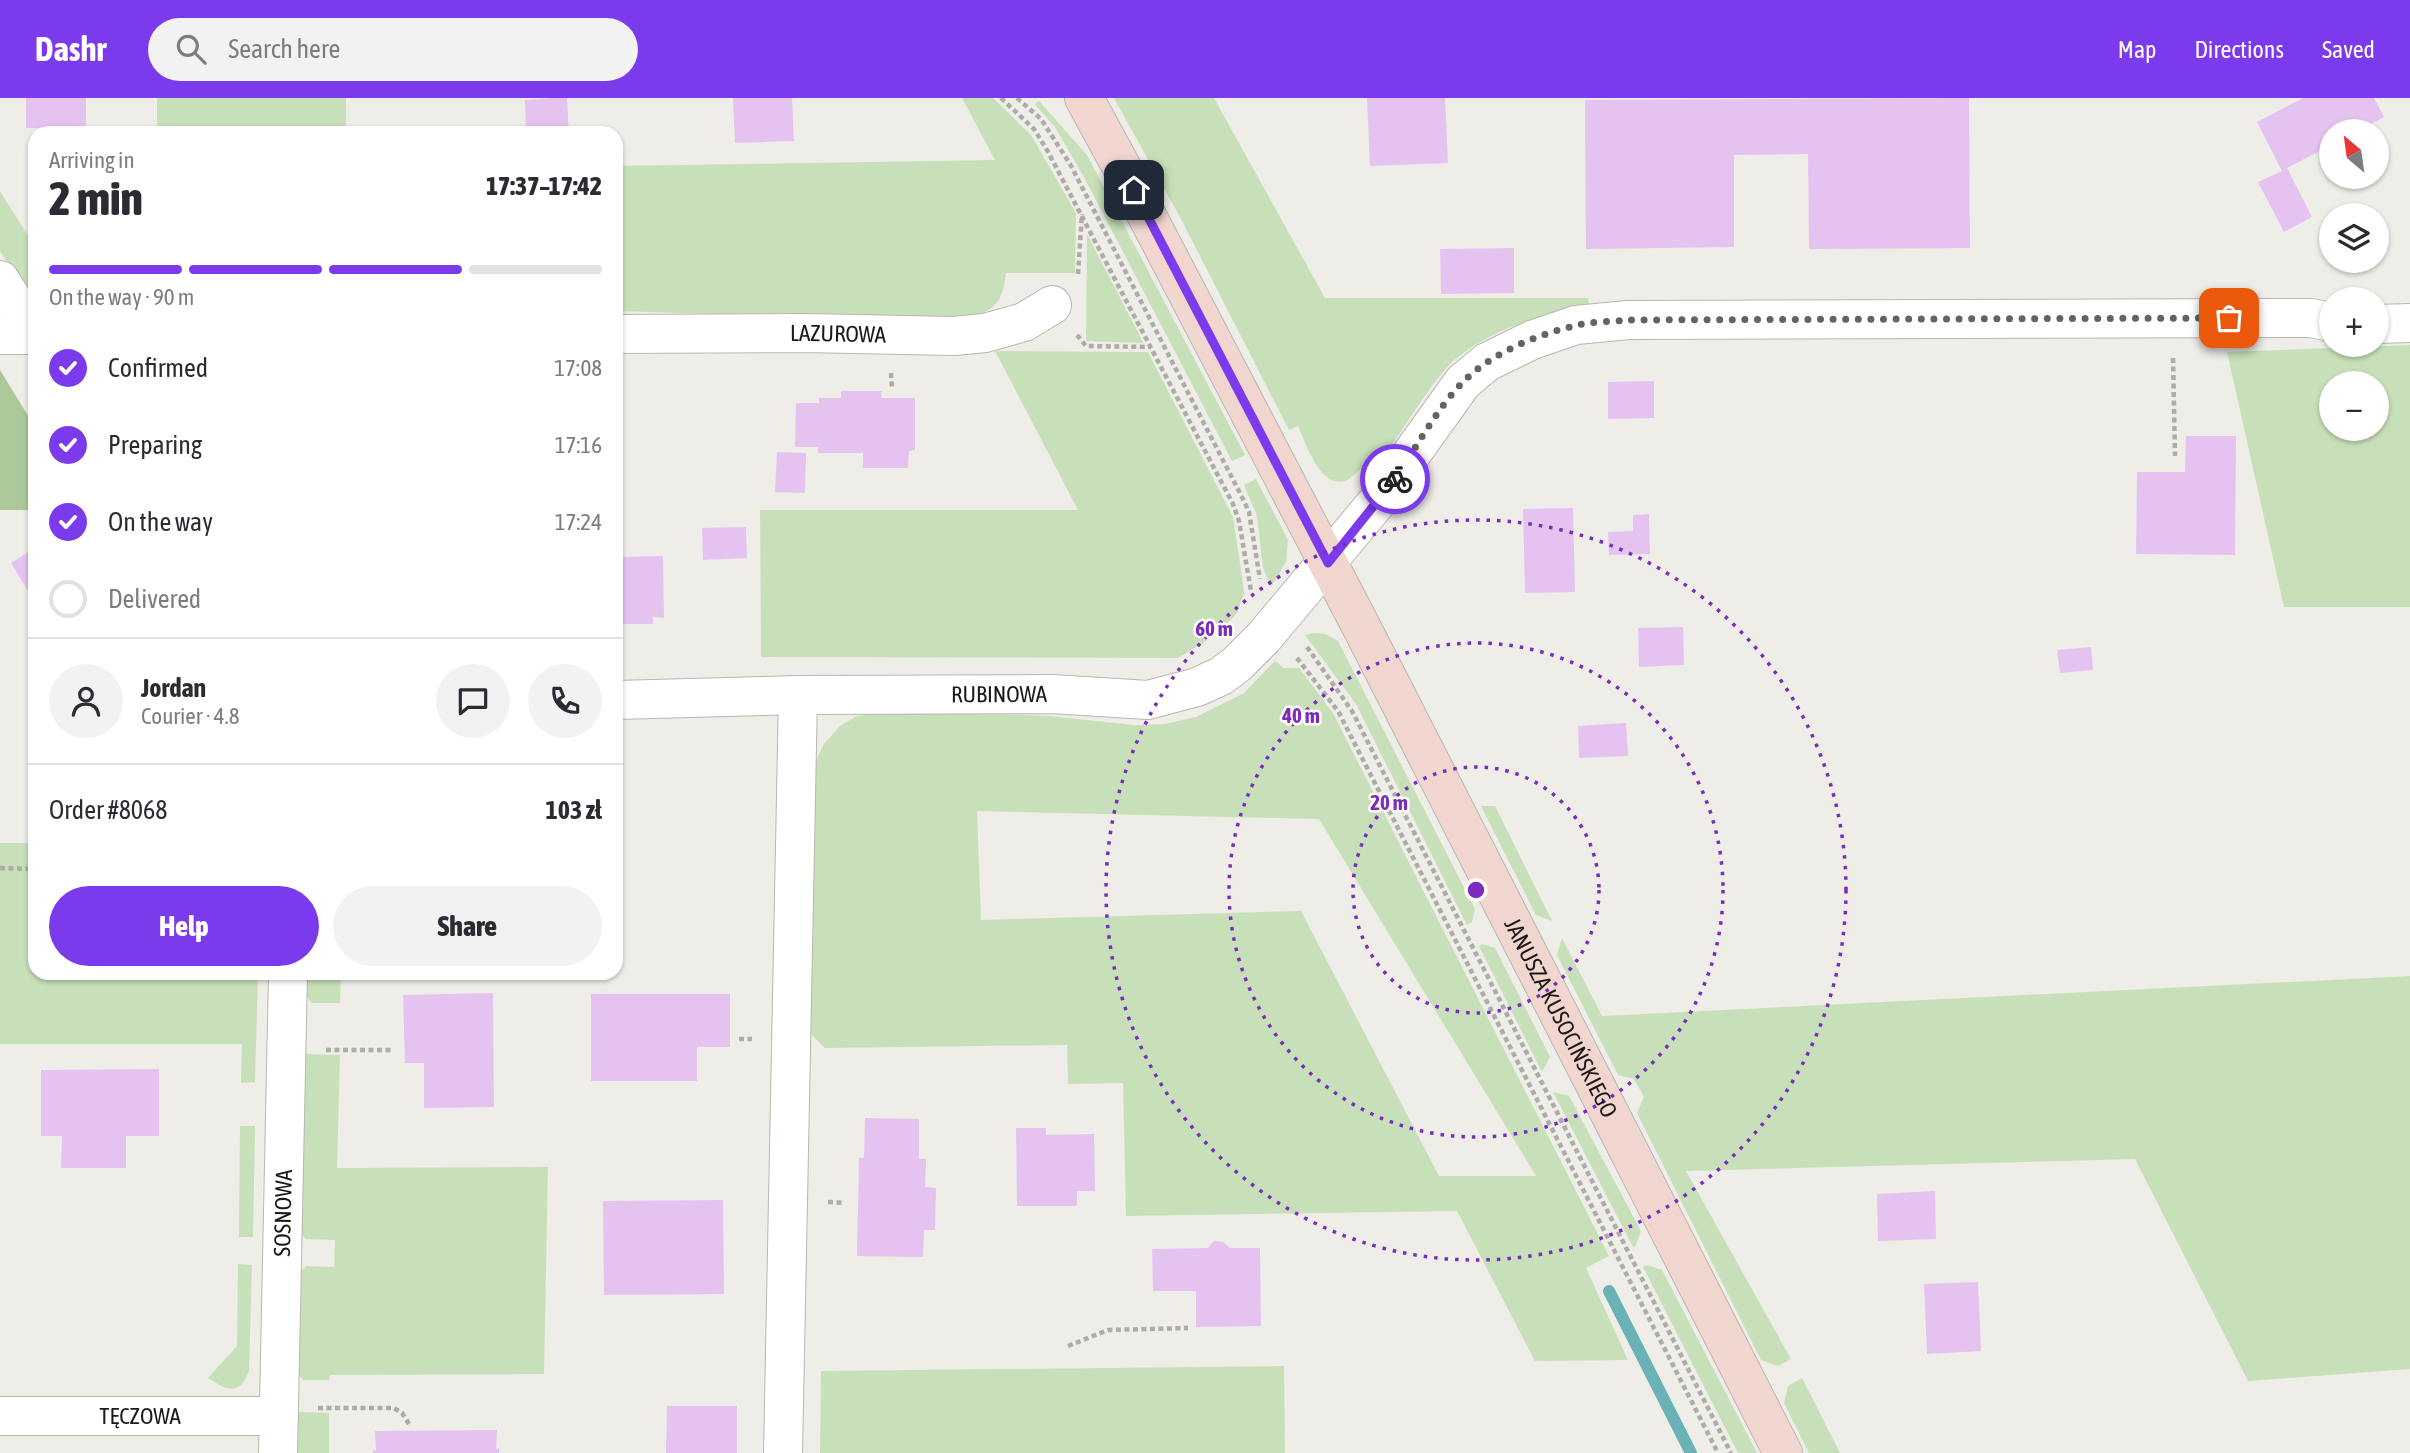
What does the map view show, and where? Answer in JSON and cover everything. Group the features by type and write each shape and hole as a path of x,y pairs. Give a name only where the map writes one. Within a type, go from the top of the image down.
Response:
{"street":[{"name":"JANUSZA KUSOCIŃSKIEGO","path":"1084,98 1328,563 1783,1453"},
{"path":"0,279 28,323"},
{"name":"LAZUROWA","path":"623,334 830,333 954,336 985,333 1024,323 1052,305"},
{"name":"RUBINOWA","path":"623,700 798,695 1052,694 1148,700 1197,687 1221,676 1250,652 1276,623 1394,481 1463,382 1486,362 1532,340 1576,325 1628,320 2319,320"},
{"path":"2389,324 2410,323"},
{"path":"0,335 28,334"},
{"path":"783,1453 798,695"},
{"name":"SOSNOWA","path":"279,1426 288,980"},
{"name":"TĘCZOWA","path":"0,1416 279,1426"}],"path":[{"path":"1001,98 1039,136 1082,212 1237,512 1251,605 1276,623 1352,711 1731,1453"},
{"path":"1009,105 1016,98 1041,120 1070,164 1249,513 1261,581 1285,650 1299,659 1338,711 1718,1453"},
{"path":"1082,212 1080,272 1052,305 1086,346 1152,347"},
{"path":"2172,318 2175,456"},
{"path":"0,869 28,869"},
{"path":"287,1050 391,1050"},
{"path":"1068,1346 1108,1330 1188,1328"},
{"path":"279,1426 394,1408 402,1413 409,1424"}],"green space":[{"path":"157,98 346,98 346,126 157,126"},
{"path":"962,98 993,98 1031,135 1076,213 1075,273 1006,273 1003,291 997,303 986,312 970,319 623,311 623,166 995,160"},
{"path":"1114,98 1214,98 1325,298 1588,298 1589,306 1531,320 1473,346 1457,358 1433,384 1369,480 1361,469 1347,480 1338,482 1330,479 1316,464 1298,426 1289,430 1182,221"},
{"path":"1039,101 1087,155 1245,455 1232,461 1085,179 1055,127 1035,104"},
{"path":"0,191 28,236 28,295 0,251"},
{"path":"1087,234 1143,342 1143,343 1086,341"},
{"path":"2410,345 2410,607 2284,607 2227,352 2319,348 2319,357 2389,357 2389,346"},
{"path":"995,351 1148,352 1233,517 1244,593 1237,613 1223,628 1178,658 761,657 760,510 1078,510"},
{"path":"0,370 28,416 28,510 0,510"},
{"path":"1256,479 1288,540 1286,562 1271,587 1263,568 1257,516 1244,485"},
{"path":"1326,634 1338,641 1475,909 1472,922 1467,925 1356,704 1305,635"},
{"path":"1275,661 1284,668 1299,668 1333,713 1609,1256 1586,1268 1628,1360 1535,1361 1457,1211 1126,1216 1123,1083 1068,1084 1067,1045 825,1048 809,1032 813,766 824,744 840,726 855,717 872,713 953,712 1048,716 1135,725 1165,724 1196,717 1244,693","holes":["977,811 1319,819 1536,1176 1439,1176 1301,911 981,920"]},
{"path":"1481,806 1495,806 1552,921 1536,915"},
{"path":"0,843 28,843 28,980 258,980 255,1082 241,1083 242,1044 0,1044"},
{"path":"1562,938 1602,1016 2410,976 2410,1369 2248,1381 2135,1159 1686,1171 1791,1359 1778,1366 1761,1360 1637,1113 1644,1097 1634,1079 1618,1075 1557,955"},
{"path":"1482,944 1495,948 1550,1057 1542,1072 1479,946"},
{"path":"306,980 341,980 340,1003 312,1003 306,997"},
{"path":"304,1054 340,1055 337,1168 548,1167 544,1374 330,1375 329,1380 303,1380 298,1374 300,1272 306,1266 334,1267 335,1240 306,1239 300,1233"},
{"path":"1553,1092 1569,1096 1641,1231 1633,1247"},
{"path":"240,1126 255,1126 253,1237 239,1237"},
{"path":"238,1264 252,1265 249,1371 241,1385 232,1389 208,1378 237,1346"},
{"path":"1647,1265 1662,1270 1757,1453 1738,1453 1643,1267"},
{"path":"1284,1366 1285,1453 820,1453 821,1371"},
{"path":"1802,1378 1840,1453 1809,1453 1784,1403 1788,1386"},
{"path":"296,1412 329,1413 329,1453 295,1453"}],"building":[{"path":"26,98 86,98 86,126 26,128"},
{"path":"567,98 569,126 526,126 525,100"},
{"path":"733,98 792,98 794,141 735,143"},
{"path":"1367,98 1445,98 1448,163 1370,166"},
{"path":"1969,98 1970,248 1809,249 1808,154 1734,155 1734,247 1586,249 1585,100"},
{"path":"2303,98 2374,98 2384,117 2319,119 2319,151 2287,168 2312,217 2284,232 2258,182 2282,171 2257,122"},
{"path":"1514,248 1514,293 1441,294 1440,249"},
{"path":"1654,381 1654,418 1608,419 1608,382"},
{"path":"841,391 882,391 881,398 915,398 915,450 909,451 908,468 863,468 863,453 818,453 818,447 795,447 796,403 819,403 819,398 841,398"},
{"path":"2186,436 2236,436 2235,555 2136,554 2137,472 2185,472"},
{"path":"777,452 806,453 805,493 775,492"},
{"path":"1573,508 1575,592 1525,593 1523,509"},
{"path":"1649,514 1650,554 1609,555 1608,532 1633,531 1633,515"},
{"path":"746,527 747,558 703,560 702,528"},
{"path":"28,552 28,591 11,563"},
{"path":"663,556 664,618 653,617 653,624 623,624 623,557"},
{"path":"1683,627 1684,665 1639,667 1638,628"},
{"path":"2091,647 2093,670 2060,673 2057,650"},
{"path":"1626,723 1628,756 1579,758 1578,726"},
{"path":"493,993 494,1107 424,1108 424,1063 405,1063 403,995"},
{"path":"591,994 730,994 730,1047 697,1047 697,1081 591,1081"},
{"path":"159,1069 159,1136 126,1136 126,1168 61,1168 62,1136 41,1136 41,1070"},
{"path":"865,1118 919,1119 919,1159 926,1159 925,1187 936,1188 935,1230 924,1230 923,1257 857,1256 859,1158 864,1158"},
{"path":"1016,1128 1046,1128 1046,1135 1094,1134 1095,1191 1077,1191 1077,1206 1017,1206"},
{"path":"1935,1191 1936,1239 1878,1241 1877,1194"},
{"path":"723,1200 724,1294 604,1295 603,1201"},
{"path":"1214,1241 1223,1242 1230,1248 1260,1248 1261,1326 1196,1327 1196,1291 1153,1291 1152,1249 1208,1248"},
{"path":"1978,1282 1981,1351 1927,1354 1924,1284"},
{"path":"667,1406 737,1406 737,1453 666,1453"},
{"path":"497,1430 496,1449 499,1448 499,1453 373,1453 373,1450 376,1450 375,1431"}],"waterway":[{"path":"1609,1291 1691,1453"}],"way so far":[{"path":"1395,479 1445,405 1463,382 1486,362 1532,340 1576,325 1628,320 2229,318"}],"route":[{"path":"1134,190 1328,563 1395,479"}]}
